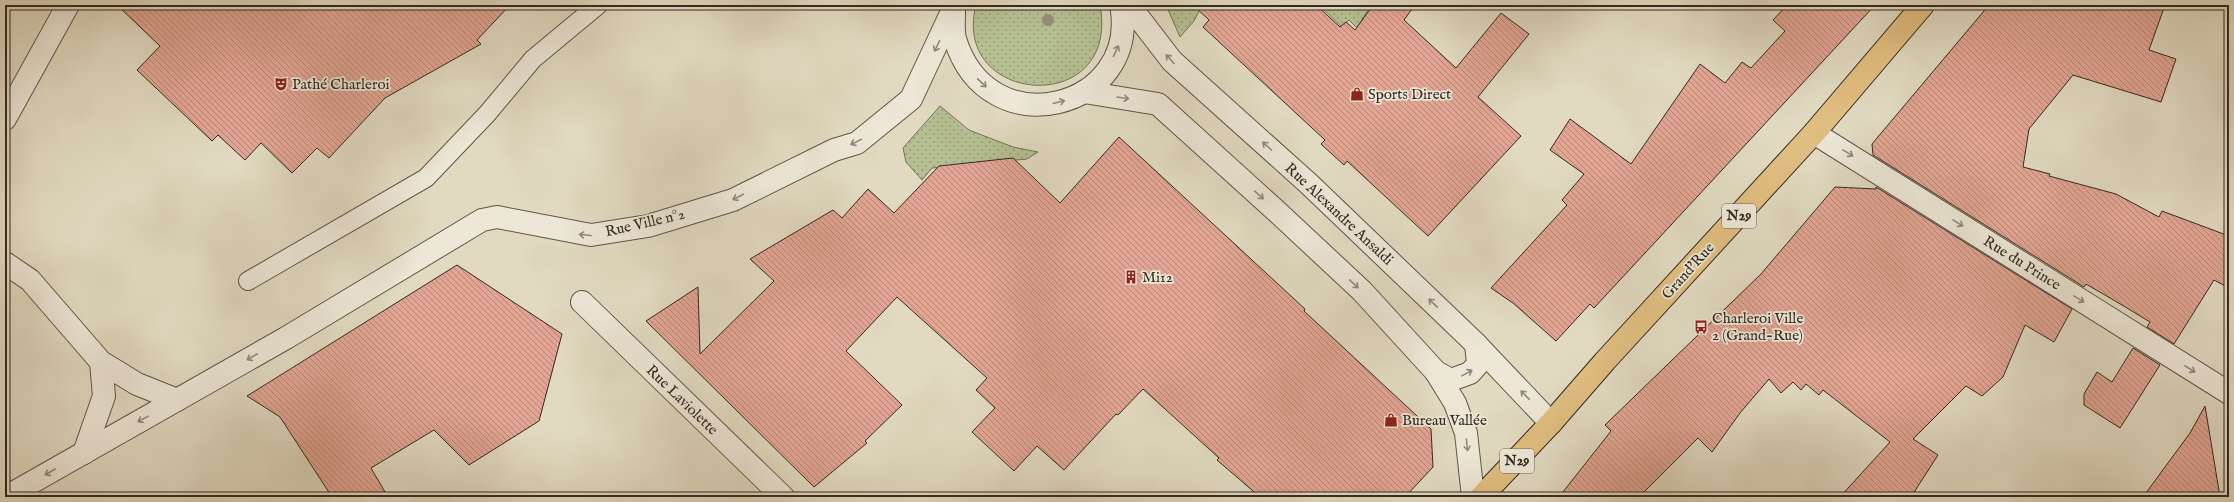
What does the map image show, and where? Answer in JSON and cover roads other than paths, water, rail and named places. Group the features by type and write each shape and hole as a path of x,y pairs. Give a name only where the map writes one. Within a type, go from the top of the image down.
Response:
{"main road":[{"name":"Grand'Rue","path":"1481,497 1551,423 1605,361 1814,133 1923,5"}],"street":[{"path":"5,119 39,60 68,5"},
{"name":"Rue Ville n°2","path":"955,8 955,38 965,63 982,84 1005,99 1032,105 1059,103 1084,92 1105,72 1119,48 1124,19 1121,5"},
{"name":"Rue Alexandre Ansaldi","path":"1128,5 1172,61 1309,184 1476,344 1551,423"},
{"name":"Rue Ville n°2","path":"6,497 286,338 482,220 497,217 591,235 648,226 733,200 834,150 857,143 911,99 955,8"},
{"path":"1084,92 1158,104 1362,291 1436,372 1455,403 1466,433 1472,497"},
{"name":"Rue du Prince","path":"1814,133 2229,393"},
{"path":"5,264 30,280 101,362 137,384 177,400"},
{"name":"Rue Laviolette","path":"582,302 783,497"},
{"path":"1436,372 1451,380 1470,373 1478,364 1476,344"},
{"path":"84,452 104,396 101,362"}],"lane":[{"path":"248,281 426,178 487,114 533,59 598,5"}],"place":[{"name":"Pathé Charleroi","path":"281,84"},
{"name":"Sports Direct","path":"1357,94"},
{"name":"Mi12","path":"1131,277"},
{"name":"Charleroi Ville 2 (Grand-Rue)","path":"1701,327"},
{"name":"Bureau Vallée","path":"1391,420"}]}
